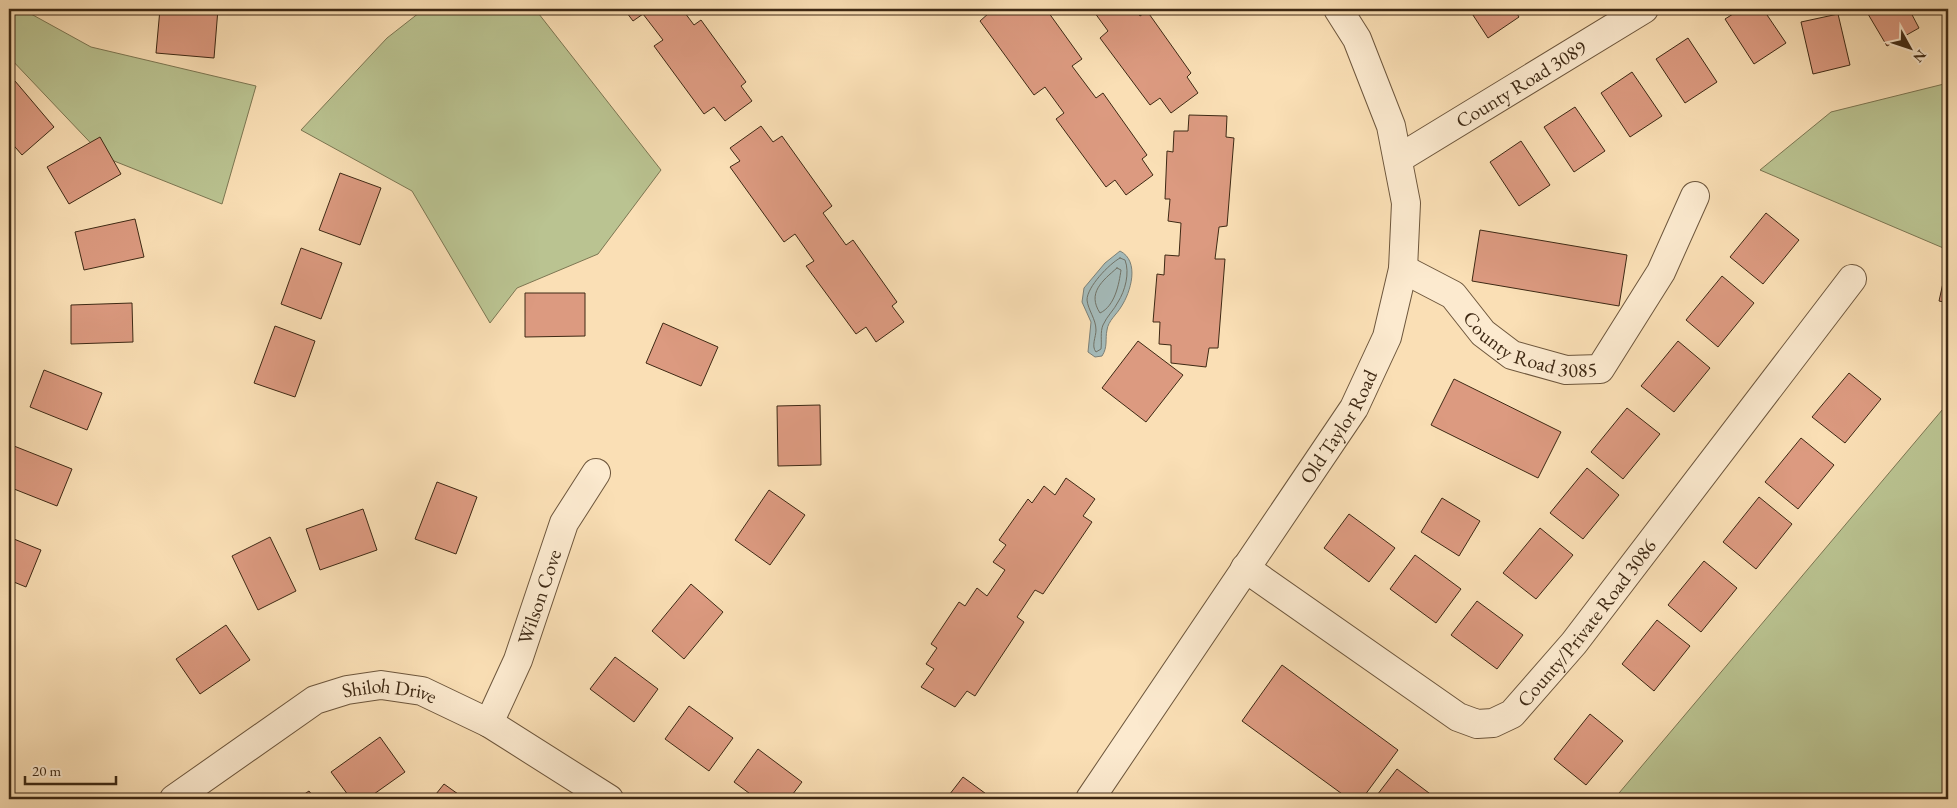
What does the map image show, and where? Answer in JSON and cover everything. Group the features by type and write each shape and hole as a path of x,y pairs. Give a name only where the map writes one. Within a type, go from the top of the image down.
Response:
{"street":[{"name":"Old Taylor Road","path":"1090,799 1354,408 1387,337 1403,270 1406,203 1391,126 1357,39 1338,9"},
{"name":"County Road 3089","path":"1398,159 1644,9"},
{"name":"County Road 3085","path":"1403,270 1453,295 1483,334 1512,355 1566,370 1600,369 1661,272 1695,196"},
{"name":"County/Private Road 3086","path":"1245,568 1458,717 1477,724 1493,724 1512,714 1574,643 1852,279"},
{"name":"Wilson Cove","path":"489,723 518,660 564,523 596,473"},
{"name":"Shiloh Drive","path":"174,799 315,700 347,690 381,685 422,690 489,723 609,799"}],"green space":[{"path":"9,9 22,9 91,47 256,86 222,204 104,157 9,57"},
{"path":"424,9 535,9 661,170 598,254 517,288 490,323 412,191 301,130 387,38"},
{"path":"1948,83 1948,250 1760,170 1831,112"},
{"path":"1948,403 1948,799 1614,799"}],"water":[{"path":"1120,251 1130,262 1132,277 1125,301 1108,327 1104,353 1102,356 1095,357 1088,352 1091,322 1082,302 1084,288 1105,263"}],"building":[{"path":"160,9 218,9 214,58 156,53"},
{"path":"624,9 682,9 694,25 701,20 746,82 741,86 752,101 725,121 714,107 704,114 654,46 663,40 643,14 633,21"},
{"path":"986,9 1046,9 1082,59 1072,66 1096,98 1103,93 1147,155 1142,159 1153,175 1126,195 1115,180 1106,187 1056,119 1064,113 1045,87 1034,95 980,21 989,13"},
{"path":"1092,9 1135,9 1140,16 1147,11 1191,73 1187,77 1198,93 1171,113 1160,98 1150,105 1100,38 1108,31"},
{"path":"1469,9 1514,9 1519,17 1488,38"},
{"path":"1741,9 1763,9 1786,43 1754,64 1725,19"},
{"path":"1865,9 1909,9 1919,28 1887,46"},
{"path":"1838,14 1850,65 1813,74 1801,22"},
{"path":"1688,38 1717,82 1685,103 1656,59"},
{"path":"1632,72 1662,116 1630,137 1601,93"},
{"path":"15,81 54,127 22,155 9,140 9,87"},
{"path":"1575,107 1605,151 1574,172 1544,127"},
{"path":"1189,115 1227,116 1226,137 1234,138 1227,226 1219,227 1215,259 1225,259 1218,348 1209,348 1206,367 1171,363 1171,345 1159,344 1160,322 1153,322 1157,274 1164,275 1165,255 1179,256 1181,223 1168,221 1170,199 1165,199 1167,151 1173,152 1174,131 1188,131"},
{"path":"761,126 773,142 782,136 832,206 823,213 846,245 853,240 897,302 892,306 904,322 876,342 866,327 856,334 806,266 814,261 795,234 784,242 730,167 740,161 730,148"},
{"path":"100,137 121,174 69,204 47,167"},
{"path":"1521,141 1550,185 1519,206 1490,162"},
{"path":"340,173 381,188 360,245 319,230"},
{"path":"1766,213 1799,240 1763,284 1730,257"},
{"path":"135,219 144,257 84,270 75,232"},
{"path":"1480,230 1627,255 1619,306 1472,281"},
{"path":"301,248 342,263 321,319 281,304"},
{"path":"1948,265 1948,303 1939,301"},
{"path":"1722,276 1754,303 1718,347 1686,320"},
{"path":"525,293 585,293 585,336 525,337"},
{"path":"132,303 133,342 71,344 71,305"},
{"path":"663,323 718,347 701,386 646,363"},
{"path":"275,326 315,341 295,397 254,383"},
{"path":"1138,341 1183,375 1146,422 1102,388"},
{"path":"1678,341 1710,368 1674,412 1641,386"},
{"path":"44,370 102,393 87,430 30,407"},
{"path":"1849,373 1881,399 1845,443 1812,417"},
{"path":"1454,379 1561,432 1538,478 1431,425"},
{"path":"820,405 821,465 778,466 777,406"},
{"path":"1627,408 1660,434 1623,479 1591,452"},
{"path":"1801,438 1834,465 1798,509 1765,482"},
{"path":"14,446 72,469 57,506 9,487 9,461"},
{"path":"1587,468 1619,495 1583,539 1550,513"},
{"path":"1066,478 1095,499 1083,516 1092,522 1043,594 1035,590 1017,617 1024,622 975,696 967,691 955,707 921,687 934,669 926,664 937,648 931,644 959,602 965,606 977,588 987,596 1005,570 993,562 1006,545 999,540 1028,499 1032,503 1044,486 1055,495"},
{"path":"437,482 477,497 456,554 415,539"},
{"path":"769,490 805,515 770,565 735,540"},
{"path":"1759,497 1792,524 1756,569 1723,542"},
{"path":"1442,498 1480,521 1459,556 1421,532"},
{"path":"363,509 377,550 320,570 306,529"},
{"path":"1349,514 1395,548 1369,582 1324,548"},
{"path":"1540,528 1573,555 1536,599 1503,573"},
{"path":"9,537 41,550 26,587 9,580"},
{"path":"270,537 296,591 258,610 232,556"},
{"path":"1415,555 1461,589 1436,623 1390,589"},
{"path":"1704,561 1737,588 1701,632 1668,605"},
{"path":"691,584 723,612 684,659 652,631"},
{"path":"1477,601 1523,635 1497,669 1451,635"},
{"path":"1657,620 1690,646 1654,691 1622,664"},
{"path":"226,625 250,660 200,694 176,659"},
{"path":"615,657 658,689 634,722 590,689"},
{"path":"1282,665 1398,750 1362,799 1349,799 1242,721"},
{"path":"689,706 733,738 709,771 665,739"},
{"path":"1590,714 1623,741 1586,785 1554,759"},
{"path":"380,737 405,772 367,799 351,799 331,772"},
{"path":"758,749 802,782 789,799 757,799 734,782"},
{"path":"1397,769 1437,799 1374,799"},
{"path":"963,777 993,799 946,799"},
{"path":"444,784 465,799 432,799"},
{"path":"309,791 315,799 297,799"}]}
